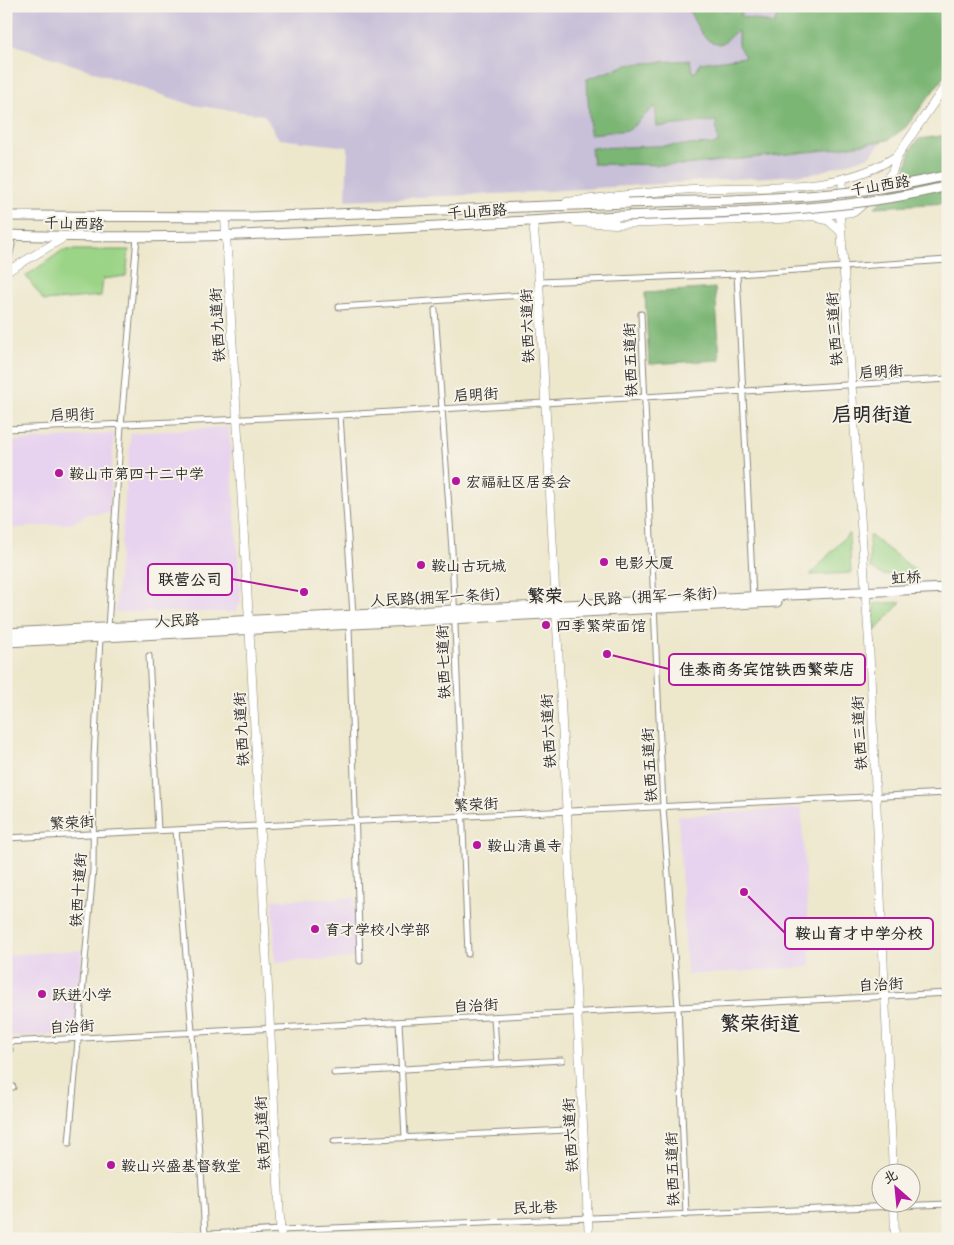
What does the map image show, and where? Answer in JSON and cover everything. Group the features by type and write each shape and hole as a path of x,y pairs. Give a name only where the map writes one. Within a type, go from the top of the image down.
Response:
{"main road":[{"path":"807,217 829,221 841,232 846,220 874,195 892,172 898,155 948,82"},
{"path":"532,206 630,194 800,185 843,179 880,167 898,155"},
{"name":"千山西路","path":"6,216 225,218 420,213 532,206 803,198 877,189 948,175"},
{"name":"铁西三道街","path":"843,179 840,214 865,595 893,1162"},
{"name":"千山西路","path":"6,236 137,238 412,229 618,216 803,209 878,200 948,186"},
{"path":"550,220 616,224 807,217 854,212"},
{"name":"铁西九道街","path":"225,218 260,826 281,1239"},
{"name":"铁西六道街","path":"533,221 540,294 544,403 589,1239"},
{"path":"6,236 10,244 6,262"},
{"path":"6,272 65,237"},
{"name":"虹桥","path":"865,595 948,588"},
{"name":"人民路(拥军一条街)","path":"6,633 108,628 249,626 353,615 453,614 556,605 654,606 753,597 865,595"},
{"name":"人民路（拥军一条街）","path":"349,626 453,614 556,615 654,606 865,595"},
{"name":"人民路","path":"6,642 100,638 249,626 349,626"},
{"path":"894,1212 895,1239"}],"street":[{"path":"108,628 121,425 137,238"},
{"path":"539,282 736,274 948,260"},
{"path":"736,274 753,597"},
{"path":"339,307 540,294"},
{"name":"铁西七道街","path":"435,310 452,550 461,817 468,954"},
{"name":"铁西五道街","path":"641,314 643,397 664,807 678,1007 686,1215"},
{"name":"启明街","path":"6,429 340,415 948,380"},
{"path":"340,415 353,615"},
{"path":"349,626 357,822 360,961"},
{"name":"铁西十道街","path":"69,1143 91,904 94,833 94,758 100,638"},
{"path":"149,656 158,830"},
{"name":"繁荣街","path":"6,838 948,793"},
{"path":"176,830 205,1234"},
{"name":"自治街","path":"6,1042 948,993"},
{"path":"494,1017 497,1064"},
{"path":"399,1022 405,1137"},
{"path":"334,1072 562,1060"},
{"path":"6,1088 13,1087"},
{"path":"334,1141 567,1130"},
{"name":"民北巷","path":"922,1204 948,1204"},
{"name":"民北巷","path":"123,1239 280,1230 686,1215 872,1205"}],"shaded area":[{"path":"6,6 948,6 900,121 870,156 813,174 518,193 346,200 348,147 279,139 264,115 192,105 6,42"},
{"path":"229,427 241,602 235,612 115,612 131,433"},
{"name":"鞍山市第四十二中学","path":"114,433 109,513 88,514 73,523 9,529 6,496 6,450 9,442"},
{"path":"801,808 811,967 687,975 678,816"},
{"name":"育才学校小学部","path":"355,897 357,958 275,962 273,900"},
{"name":"跃进小学","path":"82,950 75,1033 6,1037 6,955"}],"green space":[{"path":"687,6 721,8 726,12 731,7 745,6 740,16 774,24 781,6 948,6 948,71 906,127 888,140 826,150 685,165 593,164 591,148 718,144 716,121 657,127 655,106 629,130 590,134 587,79 630,64 690,60 693,72 696,72 700,63 745,57 738,45 738,31 722,43 713,43 699,30"},
{"path":"948,135 948,203 875,207 904,176 911,149 919,139"},
{"path":"63,250 129,250 126,276 103,279 101,296 44,301 26,276"},
{"path":"715,288 720,360 649,364 645,293"},
{"path":"849,533 851,573 810,575"},
{"path":"869,536 915,570 915,573 882,575 870,567"},
{"path":"901,602 875,631 874,604"}],"place":[{"name":"鞍山市第四十二中学","path":"59,473"},
{"name":"宏福社区居委会","path":"456,481"},
{"name":"电影大厦","path":"604,562"},
{"name":"鞍山古玩城","path":"421,565"},
{"name":"联营公司","path":"304,592"},
{"name":"四季繁荣面馆","path":"546,625"},
{"name":"佳泰商务宾馆铁西繁荣店","path":"607,654"},
{"name":"鞍山清真寺","path":"477,845"},
{"name":"鞍山育才中学分校","path":"744,892"},
{"name":"育才学校小学部","path":"315,929"},
{"name":"跃进小学","path":"42,994"},
{"name":"鞍山兴盛基督教堂","path":"111,1165"}],"district":[{"name":"启明街道","path":"872,413"},
{"name":"繁荣","path":"545,595"},
{"name":"繁荣街道","path":"760,1022"}]}
